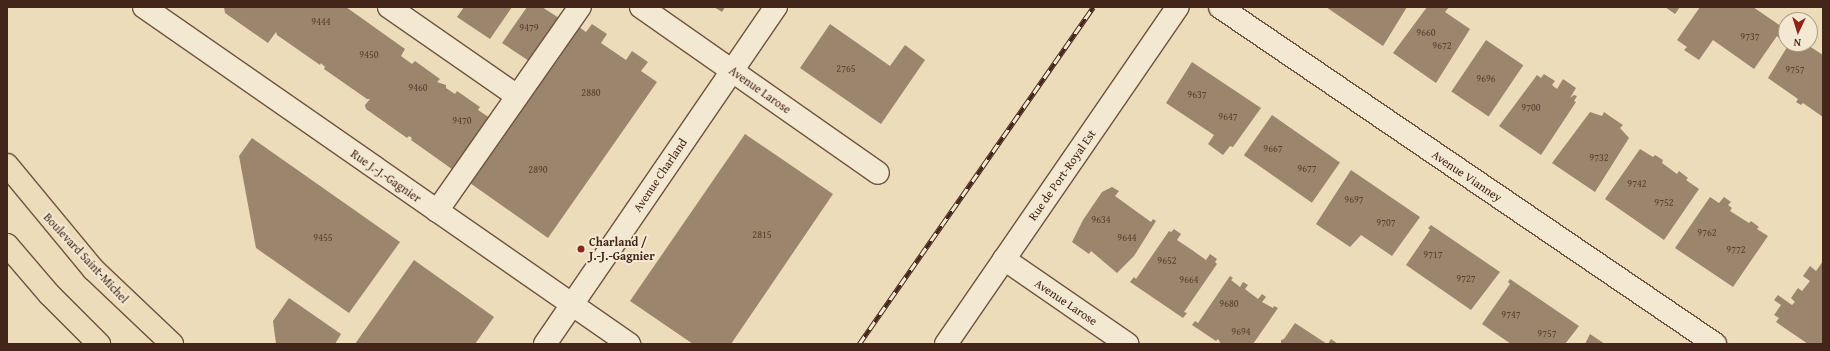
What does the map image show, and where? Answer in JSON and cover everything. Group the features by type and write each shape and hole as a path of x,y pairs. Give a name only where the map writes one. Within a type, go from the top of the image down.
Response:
{"main road":[{"name":"Boulevard Saint-Michel","path":"7,165 93,268 172,344"},
{"path":"7,245 49,294 99,344"}],"street":[{"name":"Rue J.-J.-Gagnier","path":"144,7 629,344"},
{"path":"390,7 517,96"},
{"path":"437,211 580,7"},
{"name":"Avenue Larose","path":"641,7 878,173"},
{"name":"Avenue Charland","path":"545,344 776,7"},
{"name":"Rue de Port-Royal Est","path":"946,344 1178,7"},
{"name":"Avenue Vianney","path":"1220,7 1715,344"},
{"name":"Avenue Larose","path":"1004,259 1127,344"}],"building":[{"path":"224,7 346,7 405,49 401,56 412,64 415,61 440,79 437,82 446,85 446,88 455,94 457,91 480,107 478,110 490,118 456,172 411,140 412,138 409,136 407,138 366,109 365,105 370,99 367,99 324,69 325,67 321,63 320,65 277,35 276,32 268,43 225,13"},
{"path":"464,7 512,7 490,39 457,17"},
{"path":"527,7 542,7 559,18 529,61 502,43"},
{"path":"714,7 725,7 722,12"},
{"path":"1326,7 1407,7 1383,46"},
{"path":"1427,7 1449,7 1445,12 1470,29 1436,83 1393,53"},
{"path":"1665,7 1680,7 1675,14"},
{"path":"1700,7 1753,7 1778,24 1778,37 1777,36 1754,69 1713,40 1699,60 1684,50 1687,47 1677,40"},
{"path":"592,24 607,34 601,43 626,60 632,51 648,62 641,71 657,82 548,238 470,183 579,27 586,32"},
{"path":"830,24 890,66 905,45 925,60 881,124 800,68"},
{"path":"1486,40 1523,65 1489,117 1451,91"},
{"path":"1784,52 1818,52 1823,55 1823,117 1803,103 1801,105 1796,102 1798,99 1768,78"},
{"path":"1192,62 1261,108 1233,147 1230,146 1223,155 1208,144 1214,135 1166,103"},
{"path":"1544,74 1555,81 1552,85 1557,89 1563,79 1576,88 1570,98 1574,95 1577,96 1574,101 1576,102 1541,155 1499,126 1537,75 1541,78"},
{"path":"1590,112 1602,116 1604,112 1623,125 1620,128 1629,138 1595,192 1552,163"},
{"path":"1272,115 1340,163 1312,203 1244,155"},
{"path":"745,134 833,194 731,344 693,344 630,301"},
{"path":"252,138 400,242 349,313 256,248 239,156"},
{"path":"1640,149 1653,157 1655,155 1663,160 1662,163 1677,174 1679,171 1688,178 1686,180 1699,189 1664,240 1605,199"},
{"path":"1351,170 1420,217 1392,256 1361,235 1350,247 1316,224"},
{"path":"1112,187 1119,191 1115,196 1151,222 1153,219 1156,221 1134,256 1117,273 1091,251 1089,254 1072,242 1083,220 1102,192"},
{"path":"1710,197 1719,203 1724,197 1731,202 1728,205 1732,208 1730,211 1749,223 1751,221 1759,227 1757,229 1768,236 1733,287 1675,248"},
{"path":"1431,225 1500,272 1471,310 1406,265 1430,230 1428,228"},
{"path":"1174,229 1181,234 1177,240 1206,260 1210,254 1217,259 1215,262 1217,264 1184,312 1187,313 1183,318 1130,282 1134,277 1136,279 1169,231 1171,232"},
{"path":"414,260 494,317 475,344 355,344"},
{"path":"1823,261 1823,344 1808,344 1776,322 1779,318 1774,315 1781,305 1774,300 1778,295 1792,305 1795,302 1791,298 1798,288 1802,291 1810,281 1803,276 1810,266 1816,271"},
{"path":"1230,276 1233,278 1231,280 1240,287 1243,282 1248,285 1245,289 1258,299 1262,294 1266,297 1262,302 1273,308 1274,306 1278,308 1253,344 1221,344 1218,339 1216,341 1192,325 1195,321 1198,323"},
{"path":"1510,279 1579,326 1565,344 1511,344 1482,324 1510,284 1508,282"},
{"path":"289,298 341,334 335,344 276,344 273,321"},
{"path":"1295,323 1327,344 1281,344 1281,340 1284,339"},
{"path":"1590,334 1605,344 1585,344"},
{"path":"1331,339 1338,344 1328,344"}],"railway":[{"path":"859,344 1093,7"}],"place":[{"name":"Charland / J.-J.-Gagnier","path":"581,249"}]}
